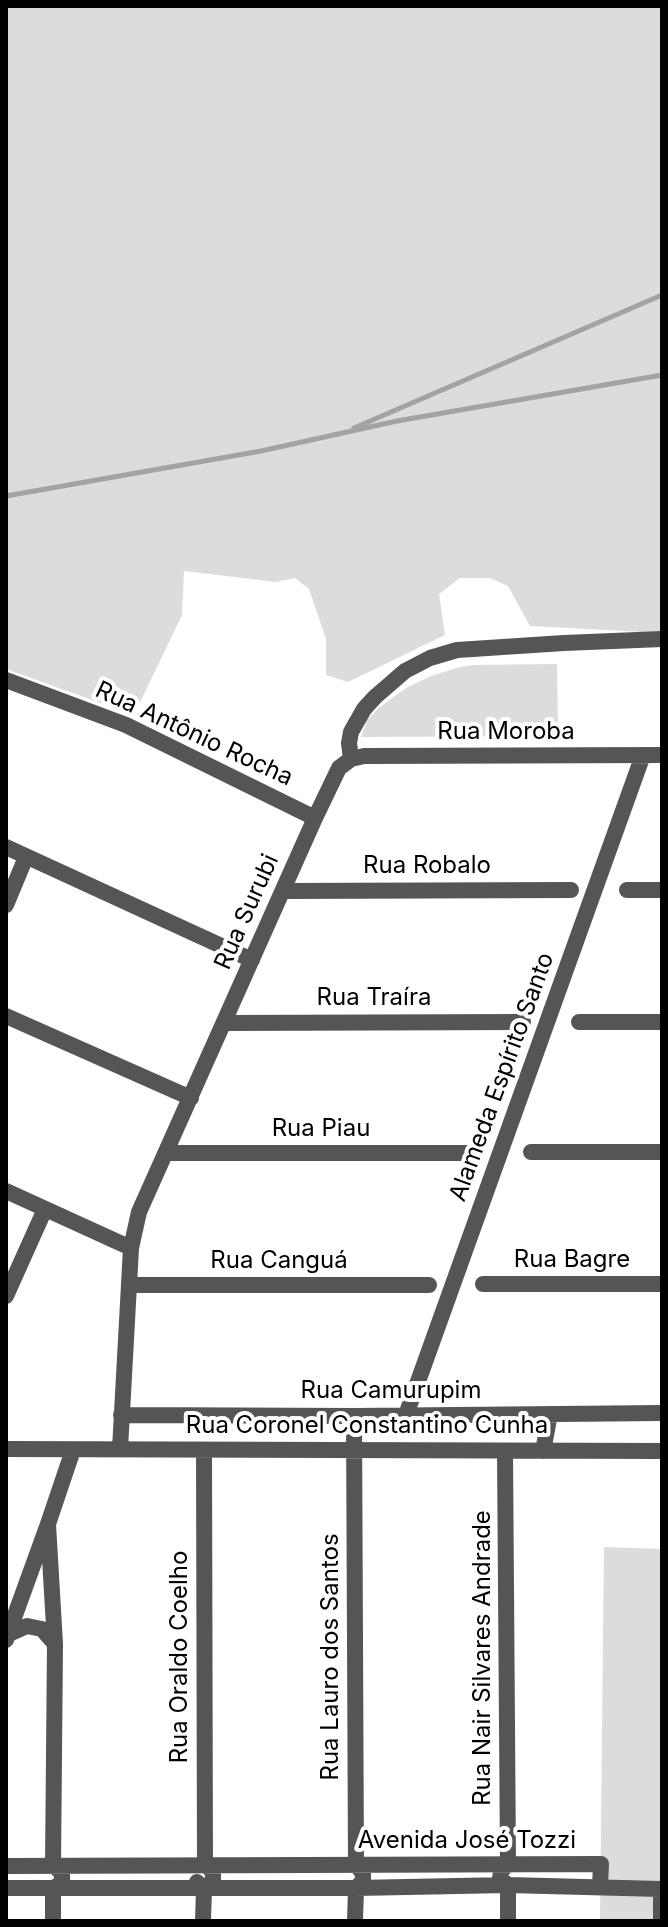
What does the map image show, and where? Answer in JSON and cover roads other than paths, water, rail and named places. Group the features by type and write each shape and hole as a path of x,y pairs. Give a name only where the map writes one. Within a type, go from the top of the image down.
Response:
{"street":[{"name":"Rua Surubi","path":"120,1449 131,1248 139,1212 315,818 339,768 351,759 351,732 364,709 405,671 430,658 457,650 662,639"},
{"name":"Rua Antônio Rocha","path":"6,680 126,725 315,818"},
{"name":"Alameda Espírito Santo","path":"406,1415 643,755"},
{"name":"Rua Moroba","path":"351,759 364,756 662,755"},
{"path":"6,847 252,960"},
{"path":"6,905 26,857"},
{"name":"Rua Robalo","path":"283,891 571,890"},
{"path":"627,890 662,890"},
{"path":"6,1016 191,1098"},
{"name":"Rua Traíra","path":"224,1023 523,1022"},
{"path":"579,1022 662,1022"},
{"path":"531,1152 662,1152"},
{"name":"Rua Piau","path":"166,1153 476,1153"},
{"path":"6,1191 131,1248"},
{"path":"6,1296 45,1209"},
{"name":"Rua Bagre","path":"483,1284 662,1284"},
{"name":"Rua Canguá","path":"129,1285 429,1285"},
{"name":"Rua Camurupim","path":"121,1415 662,1413"},
{"path":"543,1451 550,1414"},
{"name":"Rua Lauro dos Santos","path":"354,1416 356,1865 347,1871 347,1881 356,1888 355,1921"},
{"name":"Rua Coronel Constantino Cunha","path":"6,1449 662,1451"},
{"path":"7,1637 73,1450"},
{"name":"Rua Oraldo Coelho","path":"203,1921 204,1888 196,1881 196,1872 205,1864 204,1450"},
{"name":"Rua Nair Silvares Andrade","path":"505,1451 508,1864 501,1871 500,1879 508,1885 508,1921"},
{"path":"48,1524 55,1644 53,1865 44,1873 44,1882 53,1889 53,1921"},
{"path":"7,1637 27,1626 42,1629 55,1644"},
{"name":"Avenida José Tozzi","path":"6,1866 601,1864 600,1887 6,1888"},
{"path":"600,1887 661,1889 661,1921"}],"waterway":[{"path":"354,428 662,295"},
{"path":"6,496 261,451 397,421 662,375"}]}
